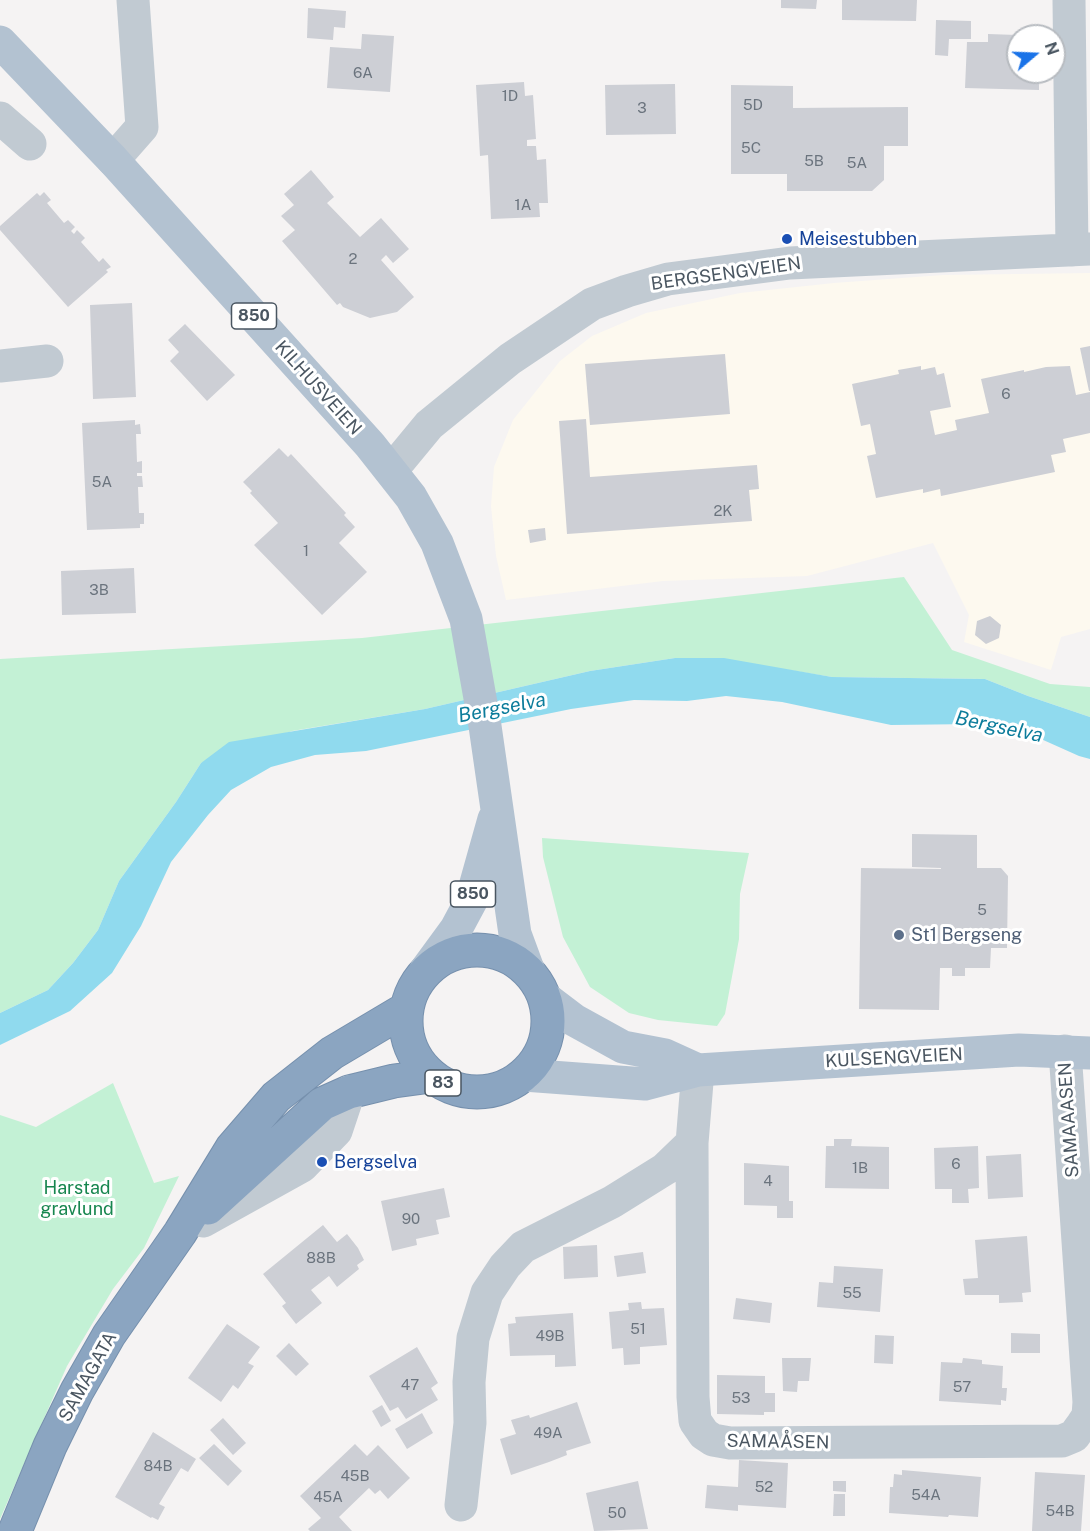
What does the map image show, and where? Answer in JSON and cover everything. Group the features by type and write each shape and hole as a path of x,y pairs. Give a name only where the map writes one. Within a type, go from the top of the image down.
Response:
{"highway":[{"name":"83","path":"466,950 490,950 511,958 537,985 548,1019 546,1040 537,1059 524,1075 507,1086 488,1092 468,1092 448,1087 431,1076 415,1057 406,1034 406,1009 413,988 426,970 445,956 466,950"},
{"name":"SAMAGATA","path":"15,1531 50,1446 77,1391 109,1335 180,1233 232,1148 276,1097 332,1053 406,1009"},
{"name":"SAMAGATA","path":"180,1233 322,1104 349,1092 394,1081 431,1076"}],"main road":[{"name":"KILHUSVEIEN","path":"0,42 113,160 370,445 411,497 437,543 466,619 515,934 537,985"},
{"name":"KILHUSVEIEN","path":"426,970 456,929 471,901 497,809"},
{"name":"KULSENGVEIEN","path":"537,985 574,1020 623,1047 665,1055 698,1070"},
{"name":"KULSENGVEIEN","path":"524,1075 645,1084 698,1070 1019,1050 1077,1052"}],"street":[{"path":"113,160 142,127 134,0"},
{"path":"1069,0 1081,249"},
{"path":"0,118 30,144"},
{"name":"BERGSENGVEIEN","path":"391,471 429,426 510,359 592,304 627,291 668,279 790,263 1081,249"},
{"path":"0,366 47,361"},
{"name":"SAMAAASEN","path":"1074,1436 1088,1416 1089,1402 1077,1052"},
{"name":"SAMAÅSEN","path":"698,1070 692,1143 693,1397 695,1421 704,1434 713,1440 730,1443 1062,1441 1074,1436"},
{"path":"461,1505 470,1423 469,1382 473,1338 487,1293 505,1266 523,1247 612,1202 665,1169 692,1143"}],"shaded area":[{"path":"1090,273 1090,629 1061,637 1051,670 964,642 969,615 933,543 807,576 663,581 506,600 496,556 491,506 494,467 513,420 560,361 592,336 646,313 740,293 943,275"}],"green space":[{"path":"904,577 952,650 1050,684 1090,687 1090,717 985,679 832,677 675,658 590,671 425,709 292,731 201,763 119,881 98,930 73,963 48,990 0,1013 0,659 362,638"},
{"path":"542,838 749,853 740,894 739,939 725,1014 717,1026 658,1020 629,1013 590,987 563,937 543,857"},
{"name":"Harstad gravlund","path":"113,1083 154,1183 179,1176 144,1248 113,1289 67,1366 0,1519 0,1115 36,1127"}],"water":[{"path":"675,658 724,658 832,677 985,679 1090,717 1090,759 1012,730 976,724 891,725 782,702 726,696 687,701 634,700 571,709 366,751 315,755 271,767 231,790 171,862 141,926 112,973 70,1011 0,1045 0,1013 48,990 73,963 98,930 119,881 201,763 229,742 425,709 590,671"}],"building":[{"path":"781,0 817,0 816,9 781,8"},
{"path":"842,0 917,0 916,21 842,20"},
{"path":"308,8 346,11 345,28 334,27 333,40 307,38"},
{"path":"936,20 971,21 971,39 949,39 948,56 935,55"},
{"path":"362,34 394,36 390,92 327,88 330,47 361,49"},
{"path":"988,34 1006,35 1006,84 1039,84 1039,90 965,88 967,42 988,42"},
{"path":"524,82 525,96 533,95 536,139 527,140 527,146 536,146 537,160 546,159 548,203 539,203 540,217 491,219 488,155 480,156 476,85"},
{"path":"675,84 676,134 606,135 605,85"},
{"path":"731,85 793,86 793,108 908,107 908,146 884,146 884,180 872,191 787,191 787,174 731,174"},
{"path":"311,170 334,197 327,203 360,237 381,218 409,249 393,263 386,255 381,260 414,297 397,312 370,318 343,307 340,303 337,305 282,241 295,230 281,216 294,205 284,194"},
{"path":"44,192 51,200 47,203 64,223 68,220 75,227 71,231 74,234 77,230 85,238 81,242 99,262 103,258 111,267 68,307 0,230 0,226 37,193 40,196"},
{"path":"132,303 136,397 93,399 90,305"},
{"path":"185,324 235,375 207,401 170,361 179,352 168,340"},
{"path":"1090,346 1090,391 1089,391 1080,348"},
{"path":"725,354 730,414 590,425 585,364"},
{"path":"921,366 921,370 935,367 937,375 944,373 951,407 930,411 935,435 957,430 955,420 989,413 981,379 1024,370 1024,372 1046,367 1070,366 1076,395 1090,392 1090,433 1063,439 1066,452 1051,455 1055,472 941,496 940,489 923,493 923,489 876,498 867,456 876,454 870,424 861,426 852,384 899,374 898,370"},
{"path":"586,419 590,477 757,465 759,489 749,490 752,521 567,534 559,421"},
{"path":"135,420 135,425 140,424 141,434 136,434 137,462 142,461 142,473 137,473 137,476 142,476 143,487 138,487 139,513 144,513 144,524 140,524 140,528 87,530 82,423"},
{"path":"279,448 288,457 291,454 346,513 344,515 355,527 339,543 367,572 322,615 254,545 278,523 250,493 252,491 243,482"},
{"path":"545,528 546,540 530,543 528,530"},
{"path":"134,568 136,613 62,615 61,571"},
{"path":"990,616 1001,625 999,638 986,644 975,635 977,621"},
{"path":"912,834 977,835 977,868 1001,868 1008,876 1007,948 991,948 990,968 965,968 965,976 952,976 952,968 940,968 939,1010 859,1009 861,868 941,869 912,867"},
{"path":"834,1139 852,1139 851,1146 889,1147 889,1189 825,1188 826,1146 834,1146"},
{"path":"978,1146 979,1188 968,1189 969,1203 952,1203 952,1189 935,1189 934,1148"},
{"path":"1021,1154 1023,1197 988,1199 986,1156"},
{"path":"744,1163 789,1166 789,1201 793,1201 793,1218 777,1218 777,1206 744,1205"},
{"path":"444,1188 450,1217 436,1220 439,1234 416,1239 417,1245 392,1251 381,1201"},
{"path":"323,1225 337,1242 347,1234 364,1260 357,1265 359,1269 337,1287 329,1276 311,1290 322,1303 296,1324 282,1306 286,1303 263,1274"},
{"path":"1027,1236 1031,1292 1022,1293 1023,1302 999,1303 999,1295 965,1295 963,1279 978,1278 975,1240"},
{"path":"597,1245 598,1277 564,1279 563,1247"},
{"path":"643,1252 646,1273 617,1277 614,1256"},
{"path":"834,1266 883,1269 880,1312 817,1307 819,1282 833,1283"},
{"path":"736,1298 772,1303 770,1323 733,1319"},
{"path":"641,1302 642,1309 664,1308 667,1345 640,1347 640,1364 624,1365 623,1348 612,1349 609,1312 629,1310 628,1303"},
{"path":"573,1313 576,1366 555,1367 555,1355 510,1356 508,1324 516,1323 515,1317"},
{"path":"227,1324 260,1347 248,1363 254,1366 238,1389 233,1385 221,1402 188,1378"},
{"path":"1011,1333 1040,1334 1040,1353 1011,1353"},
{"path":"875,1335 894,1336 893,1364 874,1363"},
{"path":"289,1343 309,1364 296,1376 276,1356"},
{"path":"417,1347 438,1383 431,1388 438,1400 406,1419 398,1407 390,1411 369,1376"},
{"path":"782,1358 811,1358 809,1381 798,1381 797,1392 783,1391"},
{"path":"963,1358 982,1360 982,1364 1003,1366 1002,1388 1007,1388 1006,1401 1001,1400 1001,1405 939,1401 941,1362 962,1363"},
{"path":"717,1375 765,1376 765,1393 775,1393 775,1412 764,1412 764,1415 717,1414"},
{"path":"577,1402 591,1443 566,1451 567,1455 511,1475 500,1439 516,1434 511,1420 529,1415 530,1418"},
{"path":"382,1405 391,1421 381,1427 372,1411"},
{"path":"422,1413 433,1433 407,1449 395,1429"},
{"path":"223,1418 246,1443 233,1455 210,1430"},
{"path":"153,1432 196,1459 188,1472 181,1468 159,1504 165,1507 158,1520 115,1497"},
{"path":"214,1444 242,1471 228,1486 199,1458"},
{"path":"355,1444 367,1456 378,1445 410,1478 388,1499 380,1490 375,1494 369,1488 339,1517 352,1531 310,1531 308,1529 321,1518 300,1496"},
{"path":"739,1460 788,1463 786,1508 738,1505 738,1511 705,1508 707,1485 738,1487"},
{"path":"902,1470 981,1477 978,1517 889,1513 890,1487 893,1487 894,1474 902,1475"},
{"path":"1035,1472 1085,1475 1081,1531 1032,1531"},
{"path":"638,1481 648,1529 594,1531 586,1493"},
{"path":"833,1481 846,1481 846,1492 833,1491"},
{"path":"834,1494 845,1494 845,1516 833,1516"}],"place":[{"name":"Meisestubben","path":"787,239"},
{"name":"St1 Bergseng","path":"899,935"},
{"name":"Bergselva","path":"322,1162"}]}
